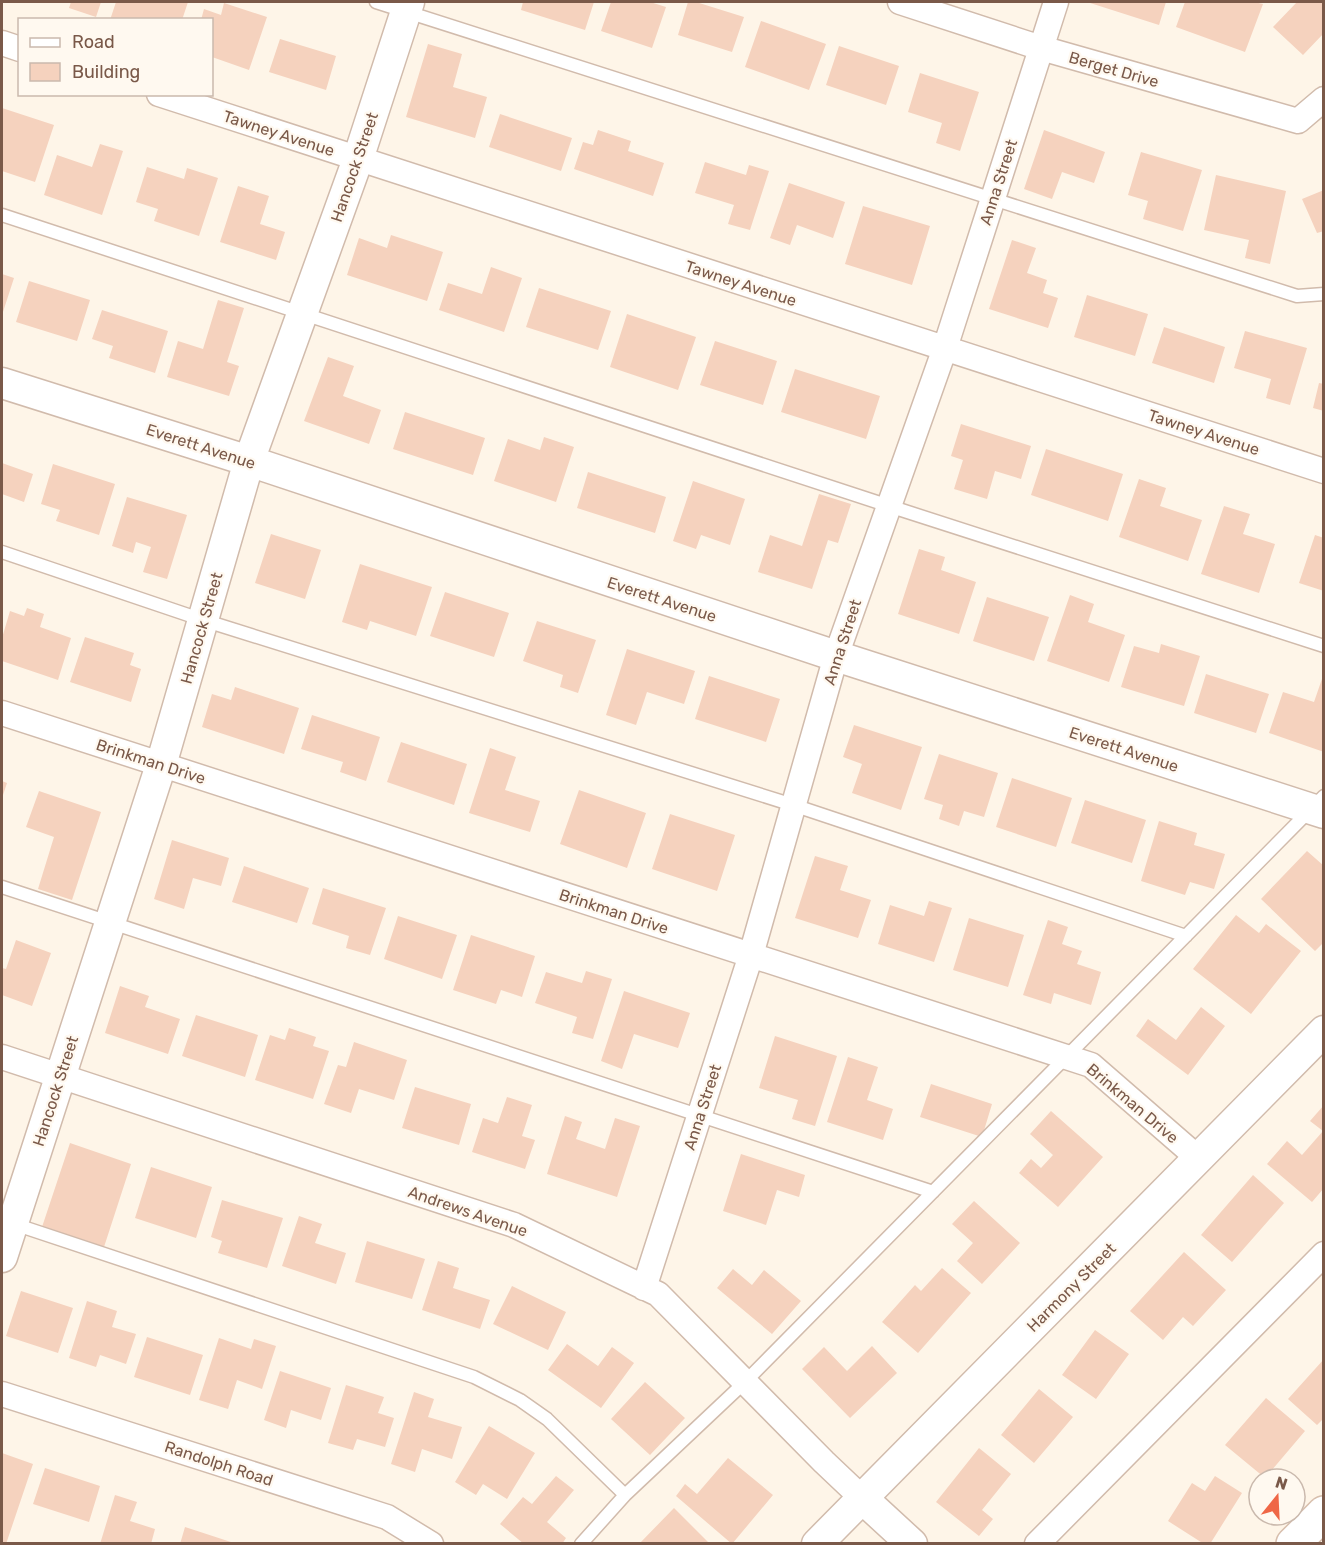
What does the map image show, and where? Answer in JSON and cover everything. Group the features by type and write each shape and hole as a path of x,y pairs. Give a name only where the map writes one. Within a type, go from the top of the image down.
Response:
{"main road":[{"path":"1293,1544 1323,1513"}],"street":[{"name":"Berget Drive","path":"900,2 1041,48 1298,121 1323,99"},
{"name":"Anna Street","path":"644,1288 750,955 836,656 945,348 1056,2"},
{"name":"Hancock Street","path":"2,1257 7,1222 60,1076 161,765 249,461 358,159 408,6"},
{"path":"2,44 18,48"},
{"name":"Tawney Avenue","path":"165,96 1323,471"},
{"name":"Everett Avenue","path":"2,383 249,461 836,656 1319,806"},
{"name":"Brinkman Drive","path":"2,713 1091,1065 1198,1158"},
{"name":"Harmony Street","path":"817,1544 1323,1031"},
{"name":"Andrews Avenue","path":"2,1057 514,1225 658,1294 862,1498 912,1544"},
{"path":"1037,1544 1323,1254"},
{"name":"Randolph Road","path":"2,1394 387,1517 431,1544"}],"lane":[{"path":"376,2 408,6 993,199 1297,296 1323,294"},
{"path":"2,215 1323,646"},
{"path":"2,552 203,620 793,806 1186,936"},
{"path":"581,1544 625,1495 745,1382 1186,936 1319,806"},
{"path":"2,887 933,1192"},
{"path":"7,1222 474,1377 520,1400 547,1419 625,1495"}],"building":[{"path":"71,2 101,2 96,17 69,8"},
{"path":"116,2 188,2 183,18 111,18"},
{"path":"523,2 594,2 585,30 521,10"},
{"path":"611,2 650,2 666,7 652,48 601,31"},
{"path":"688,2 696,2 744,17 732,52 678,35"},
{"path":"1087,2 1166,2 1159,25"},
{"path":"1185,2 1263,4 1245,52 1176,27"},
{"path":"1297,2 1324,2 1324,33 1303,55 1273,27"},
{"path":"224,3 267,17 249,70 213,57 213,18 202,18 204,9 221,15"},
{"path":"761,21 826,44 809,90 745,67"},
{"path":"280,39 336,56 326,90 269,72"},
{"path":"428,44 462,54 453,87 487,97 475,138 406,117"},
{"path":"839,46 899,66 886,105 826,85"},
{"path":"920,73 979,92 960,151 936,143 942,123 908,112"},
{"path":"2,108 54,125 35,182 2,171"},
{"path":"500,114 572,138 561,171 489,147"},
{"path":"598,130 631,141 628,151 664,163 653,196 574,169 583,142 593,145"},
{"path":"1044,130 1105,152 1094,183 1062,172 1052,199 1024,189"},
{"path":"100,144 123,151 102,215 44,195 57,155 92,167"},
{"path":"1141,152 1202,170 1183,231 1143,219 1148,201 1128,195"},
{"path":"705,162 746,175 749,165 769,171 750,230 728,224 734,205 695,193"},
{"path":"147,167 184,179 187,168 218,178 199,236 154,221 158,209 136,202"},
{"path":"1216,175 1286,191 1270,264 1245,258 1249,240 1204,230"},
{"path":"789,183 845,202 833,238 797,225 790,245 770,238"},
{"path":"238,186 269,196 260,224 285,232 276,260 220,242"},
{"path":"1324,190 1324,231 1317,233 1302,199"},
{"path":"863,206 930,226 912,285 845,264"},
{"path":"391,235 443,252 427,301 347,275 359,238 387,248"},
{"path":"1012,240 1036,248 1027,273 1047,280 1043,293 1058,298 1048,328 989,309"},
{"path":"491,267 522,278 504,332 439,310 448,283 482,294"},
{"path":"2,274 14,278 2,315"},
{"path":"29,281 90,300 77,341 16,322"},
{"path":"539,288 611,311 598,350 526,327"},
{"path":"1087,295 1148,314 1135,356 1074,337"},
{"path":"218,300 244,308 227,362 239,366 229,396 167,377 178,341 203,349"},
{"path":"102,310 168,331 155,373 109,358 113,346 92,339"},
{"path":"627,314 696,337 678,390 610,367"},
{"path":"1164,327 1225,347 1214,383 1152,363"},
{"path":"1245,331 1307,348 1290,405 1266,398 1271,379 1234,368"},
{"path":"715,341 777,361 763,405 700,385"},
{"path":"328,357 354,366 343,396 381,410 369,444 304,421"},
{"path":"795,369 880,396 866,439 781,412"},
{"path":"1319,383 1324,384 1324,411 1313,408"},
{"path":"405,412 485,438 473,475 393,449"},
{"path":"961,424 1031,446 1021,479 995,471 987,499 954,489 963,460 951,456"},
{"path":"544,437 574,447 556,502 494,481 508,439 540,450"},
{"path":"1046,449 1123,474 1108,521 1031,495"},
{"path":"2,463 33,474 24,502 2,494"},
{"path":"53,464 115,484 99,535 56,521 60,510 41,504"},
{"path":"588,472 666,497 655,533 577,508"},
{"path":"1139,479 1166,488 1160,506 1202,520 1188,561 1119,537"},
{"path":"693,481 745,499 730,545 701,535 696,549 673,541"},
{"path":"819,494 851,504 838,543 828,540 812,589 758,572 770,535 802,546"},
{"path":"127,497 187,515 167,579 143,572 151,547 136,542 133,553 112,546"},
{"path":"1224,506 1250,514 1243,534 1275,544 1259,593 1201,574"},
{"path":"271,534 321,550 305,599 255,583"},
{"path":"1315,535 1324,538 1324,591 1299,583"},
{"path":"919,549 945,557 941,570 976,582 959,634 898,614"},
{"path":"360,564 432,587 416,636 370,621 367,630 342,622"},
{"path":"445,592 509,613 494,657 430,636"},
{"path":"1070,595 1094,604 1088,622 1125,635 1109,682 1047,661"},
{"path":"987,597 1049,617 1034,661 973,641"},
{"path":"27,608 44,614 40,627 71,638 58,680 2,661 2,638 10,611 24,616"},
{"path":"537,621 596,640 578,693 560,687 563,675 523,661"},
{"path":"85,637 134,653 130,665 141,669 131,702 70,682"},
{"path":"1161,644 1200,656 1184,706 1121,687 1134,646 1159,653"},
{"path":"627,649 695,671 684,704 647,692 636,725 606,715"},
{"path":"1206,674 1269,694 1256,733 1194,713"},
{"path":"709,676 780,699 766,742 695,719"},
{"path":"1323,676 1324,752 1269,733 1283,692 1314,702"},
{"path":"235,687 299,708 284,754 202,727 212,694 231,700"},
{"path":"312,715 380,737 366,781 340,772 343,762 301,749"},
{"path":"854,725 922,747 901,810 852,793 862,764 843,757"},
{"path":"401,742 467,764 454,805 387,782"},
{"path":"490,748 516,757 505,790 540,801 530,832 469,813"},
{"path":"939,754 998,773 984,817 964,811 959,826 939,819 943,805 924,799"},
{"path":"1012,778 1072,798 1056,847 996,827"},
{"path":"2,781 7,783 2,798"},
{"path":"579,790 646,813 627,868 560,844"},
{"path":"39,791 101,812 72,900 38,889 54,837 26,827"},
{"path":"1085,800 1146,820 1132,863 1071,843"},
{"path":"670,814 735,835 717,891 652,869"},
{"path":"1159,821 1197,833 1194,845 1225,854 1214,889 1190,882 1185,895 1141,881"},
{"path":"172,840 229,858 221,886 193,878 184,909 154,899"},
{"path":"1307,851 1324,866 1324,942 1315,951 1261,899"},
{"path":"815,856 848,866 840,890 871,900 858,938 795,918"},
{"path":"244,866 309,888 297,923 232,902"},
{"path":"323,888 386,908 370,955 346,948 349,936 312,924"},
{"path":"929,901 952,908 934,962 878,944 890,905 924,916"},
{"path":"1236,915 1259,933 1266,924 1301,951 1251,1014 1193,969"},
{"path":"398,916 457,935 442,979 384,959"},
{"path":"969,918 1024,935 1008,987 953,970"},
{"path":"1048,920 1068,927 1062,944 1082,951 1077,964 1101,972 1091,1005 1054,993 1051,1004 1023,995"},
{"path":"471,935 535,956 522,997 501,990 496,1004 453,990"},
{"path":"16,940 51,953 32,1006 2,995 2,968 6,969"},
{"path":"586,971 612,979 593,1039 572,1033 577,1017 535,1003 546,972 582,983"},
{"path":"120,986 149,996 145,1007 180,1019 168,1054 105,1033"},
{"path":"624,991 690,1013 678,1048 634,1034 622,1069 601,1061"},
{"path":"1201,1007 1225,1026 1188,1075 1136,1036 1148,1019 1176,1040"},
{"path":"196,1015 258,1035 245,1077 182,1056"},
{"path":"289,1028 316,1037 313,1046 329,1051 313,1099 255,1080 270,1035 285,1040"},
{"path":"775,1036 837,1056 815,1126 792,1119 798,1100 759,1088"},
{"path":"354,1042 407,1060 394,1100 359,1089 351,1113 324,1104 338,1065 346,1067"},
{"path":"848,1057 878,1067 867,1100 893,1109 883,1140 827,1122"},
{"path":"931,1084 992,1104 982,1137 920,1117"},
{"path":"415,1087 471,1104 459,1145 402,1128"},
{"path":"507,1097 532,1105 522,1136 535,1140 525,1169 472,1152 483,1118 498,1123"},
{"path":"1324,1105 1324,1188 1312,1202 1267,1164 1287,1141 1302,1155 1323,1131 1310,1121"},
{"path":"1051,1111 1103,1157 1058,1207 1019,1173 1031,1159 1041,1168 1053,1155 1030,1134"},
{"path":"565,1116 582,1122 576,1139 605,1149 615,1118 640,1126 617,1197 547,1174"},
{"path":"70,1143 131,1164 104,1247 42,1227"},
{"path":"741,1154 805,1175 799,1197 777,1190 766,1225 723,1211"},
{"path":"151,1167 212,1187 196,1238 135,1218"},
{"path":"1253,1175 1284,1203 1232,1262 1201,1235"},
{"path":"222,1200 283,1218 267,1268 218,1253 222,1241 211,1237"},
{"path":"974,1201 1020,1243 982,1284 957,1261 973,1243 952,1224"},
{"path":"299,1216 322,1224 315,1243 346,1253 336,1284 282,1266"},
{"path":"367,1241 425,1259 412,1299 355,1282"},
{"path":"1184,1252 1226,1290 1193,1326 1183,1317 1163,1340 1130,1311"},
{"path":"438,1261 459,1268 453,1288 490,1300 480,1329 422,1310"},
{"path":"942,1268 971,1293 918,1353 882,1322 915,1285 921,1291"},
{"path":"733,1269 752,1285 764,1270 801,1301 772,1334 717,1288"},
{"path":"512,1286 566,1312 548,1350 493,1324"},
{"path":"21,1291 73,1308 58,1353 6,1336"},
{"path":"87,1301 117,1311 112,1327 136,1334 126,1364 100,1355 96,1367 69,1358"},
{"path":"1095,1330 1129,1354 1096,1399 1062,1375"},
{"path":"147,1337 203,1355 190,1395 134,1377"},
{"path":"219,1338 251,1349 254,1339 276,1346 262,1389 237,1380 228,1409 199,1400"},
{"path":"567,1344 598,1366 612,1347 634,1363 601,1408 548,1370"},
{"path":"872,1346 897,1373 850,1418 802,1369 824,1347 847,1371"},
{"path":"1324,1359 1324,1418 1317,1425 1288,1399"},
{"path":"280,1371 331,1388 321,1420 291,1410 286,1428 264,1420"},
{"path":"645,1382 685,1418 650,1455 611,1419"},
{"path":"346,1385 384,1397 378,1413 394,1418 385,1447 357,1439 353,1450 328,1443"},
{"path":"1039,1389 1073,1417 1034,1463 1001,1435"},
{"path":"414,1392 434,1399 428,1417 462,1427 452,1459 422,1449 415,1472 391,1464"},
{"path":"1266,1398 1305,1431 1274,1467 1252,1467 1225,1445"},
{"path":"489,1426 535,1453 507,1499 483,1484 476,1495 455,1482"},
{"path":"979,1448 1011,1474 982,1510 993,1519 979,1536 936,1502"},
{"path":"2,1453 33,1464 6,1544 2,1544"},
{"path":"728,1458 773,1495 732,1544 676,1496 685,1484 697,1494"},
{"path":"45,1468 100,1486 89,1522 33,1504"},
{"path":"556,1476 574,1490 547,1522 566,1538 562,1544 524,1544 500,1524 523,1497 532,1504"},
{"path":"1215,1476 1242,1493 1210,1544 1204,1544 1168,1521 1192,1483 1205,1491"},
{"path":"115,1495 137,1502 130,1521 155,1529 151,1544 100,1544"},
{"path":"674,1508 710,1544 639,1544"},
{"path":"185,1527 234,1543 234,1544 180,1544"}]}
